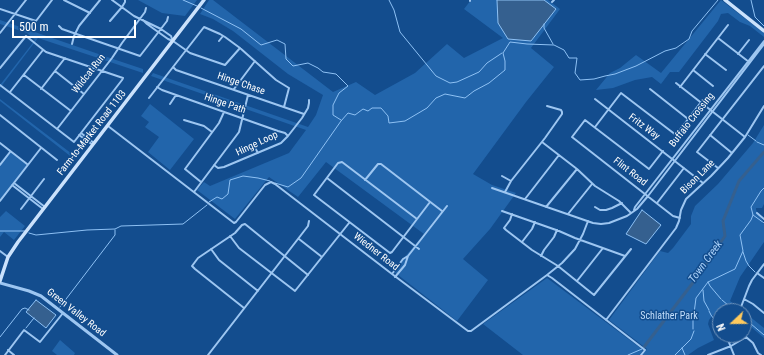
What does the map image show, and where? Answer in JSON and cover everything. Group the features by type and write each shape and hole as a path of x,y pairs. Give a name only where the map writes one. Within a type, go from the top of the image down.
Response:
{"main road":[{"name":"Farm-to-Market Road 1103","path":"0,282 8,257 18,242 204,0"},
{"path":"725,0 764,32"}],"street":[{"path":"0,33 26,0"},
{"path":"0,9 36,21 52,0"},
{"path":"64,0 90,13"},
{"path":"72,44 79,26 100,0"},
{"path":"112,0 170,36 190,53 226,65 240,48"},
{"path":"110,21 122,7 125,0"},
{"name":"Wildcat Run","path":"57,129 142,20 146,8"},
{"path":"59,26 62,29 75,34 140,56 167,21 168,17"},
{"path":"680,87 728,25"},
{"path":"149,98 204,27 223,36 240,48 276,80 289,88 284,107"},
{"path":"0,68 26,36 44,50 123,78 74,142 0,85"},
{"path":"219,41 223,36"},
{"path":"718,38 749,62"},
{"path":"738,54 749,40"},
{"name":"Buffalo Crossing","path":"749,62 764,40"},
{"name":"Buffalo Crossing","path":"492,188 588,221 601,224 610,223 620,219 637,209 764,44"},
{"path":"10,92 44,50"},
{"path":"705,54 726,70"},
{"path":"41,89 65,58"},
{"path":"233,89 255,61"},
{"path":"718,168 697,152 764,66"},
{"name":"Hinge Chase","path":"173,67 176,70 304,114"},
{"path":"693,70 713,86"},
{"path":"55,71 84,94"},
{"path":"24,75 71,111"},
{"path":"676,83 745,136"},
{"name":"Hinge Path","path":"157,87 285,133 288,136"},
{"path":"650,89 688,119"},
{"path":"662,151 649,169 595,128 621,93 676,135 701,102"},
{"path":"170,104 176,95"},
{"path":"194,192 239,132 248,95"},
{"name":"Fritz Way","path":"595,98 608,110 703,183"},
{"name":"Hinge Loop","path":"214,165 218,168 224,167 281,143 304,114 309,100"},
{"path":"505,192 511,181 542,142 562,112 547,106"},
{"name":"Bison Lane","path":"606,320 676,228 686,199 732,153 764,106"},
{"path":"201,182 185,169 219,123 224,112"},
{"path":"0,115 57,160"},
{"path":"184,120 204,126 212,132"},
{"name":"Flint Road","path":"595,128 585,120 572,137 674,216 680,218"},
{"name":"Wiedner Road","path":"108,126 232,222 235,223 265,185 270,182 273,183 466,331 470,331 547,275"},
{"path":"80,134 93,144"},
{"path":"710,135 732,153"},
{"path":"542,142 577,169 592,184 614,197 631,213"},
{"path":"0,143 28,164"},
{"path":"254,146 258,153"},
{"path":"0,200 41,148"},
{"path":"0,165 11,151"},
{"path":"524,199 558,155"},
{"path":"417,219 342,162 338,164 314,195 388,253 392,252 430,202"},
{"path":"366,180 378,164 381,164 442,211"},
{"path":"657,203 684,168"},
{"path":"546,207 577,169"},
{"path":"502,176 511,181"},
{"path":"327,178 419,249"},
{"path":"22,209 44,179"},
{"path":"13,184 44,208"},
{"path":"568,214 592,184"},
{"path":"595,207 600,210 606,210 622,204"},
{"path":"392,274 447,206"},
{"path":"502,211 625,256"},
{"path":"512,214 510,220 504,228 541,256 558,266 594,295 631,249"},
{"path":"757,214 764,219"},
{"path":"208,355 299,239 308,226 309,221"},
{"path":"588,221 575,249 547,275 645,350 641,355"},
{"path":"522,242 532,229 535,222"},
{"path":"230,236 239,248 295,291 349,223"},
{"path":"244,308 193,268 192,265 196,260 235,233 242,225 245,224 308,275"},
{"path":"541,256 557,230"},
{"path":"299,239 322,257"},
{"path":"577,281 603,248"},
{"path":"211,249 219,260 258,291"},
{"path":"0,251 8,257"},
{"path":"395,276 404,266 408,256"},
{"path":"742,303 748,286 764,264"},
{"path":"758,273 764,278"},
{"name":"Green Valley Road","path":"0,282 41,296 117,355"},
{"path":"744,299 764,313"},
{"path":"5,355 24,330 40,342 63,313"},
{"path":"708,355 731,346 746,337 753,343 758,353 761,355"},
{"path":"730,343 734,355"},
{"path":"8,350 14,355"}],"green space":[{"path":"138,0 197,0 185,16 162,13"},
{"path":"209,0 213,0 333,92 356,82 375,95 415,73 447,44 464,58 503,38 464,9 471,0 548,0 560,9 531,48 554,67 473,174 492,185 516,193 490,229 463,259 488,280 457,321 393,271 424,234 326,162 298,197 269,177 235,219 197,190 204,182 210,186 289,153 306,130 151,76 153,73 308,127 316,115 323,95 288,74 233,31 213,19 200,14"},
{"path":"721,0 764,33 764,37 750,26 740,22 728,13 721,14 718,21 679,72 670,72 661,84 652,77 635,80 613,88 596,90 610,73 620,68 636,55 661,73"},
{"path":"0,20 143,69 143,73 38,38 0,88 0,85 35,40 27,33 0,24"},
{"path":"0,99 76,157 74,159 0,101"},
{"path":"150,104 194,139 170,170 148,152 159,137 145,127 149,122 141,116"},
{"name":"Schlather Park","path":"764,125 764,204 762,208 756,208 756,210 763,221 762,223 764,224 764,242 740,277 730,301 733,303 712,303 712,316 708,324 712,335 712,341 688,355 642,355 647,349 609,320 660,251 668,253 673,248 691,224 691,216 695,206 718,184 753,143"},
{"path":"11,151 28,164 0,200 0,165"},
{"path":"6,211 25,226 14,240 4,232 0,237 0,217"},
{"path":"547,278 643,350 640,355 523,355 483,324"},
{"path":"752,318 764,328 764,338 752,328"},
{"path":"60,340 75,353 74,355 57,355 52,351"}],"shaded area":[{"path":"497,0 544,0 556,9 531,41 508,39 498,23"},
{"path":"642,210 661,225 646,244 626,234"},
{"path":"36,300 56,315 46,328 26,312"}],"waterway":[{"path":"183,0 197,6"},
{"path":"389,0 394,10 400,32 436,76 450,83 457,82 479,72 487,63 502,53"},
{"path":"275,183 288,187 301,178 348,113 355,115 363,109 368,111 372,108 381,108 388,116 389,123 405,121 427,108 436,98 445,94 465,98 489,83 505,70 503,53 510,42 554,45 564,50 569,58 577,58 575,73 580,80 594,79 615,74 636,66 665,51 676,48 689,39 692,31 718,0"},
{"path":"751,0 755,17 764,26"},
{"path":"201,8 241,29 261,45 277,40 285,44 286,59 293,66 308,63 323,72 336,74 348,86 339,93 333,105 333,115 341,120"},
{"path":"544,24 544,28 553,44"},
{"path":"748,135 756,141"},
{"path":"757,142 764,145"},
{"name":"Town Creek","path":"644,347 698,276 725,236 723,221 739,181 764,152"},
{"path":"209,202 217,197 222,199 228,194 230,180 243,176 270,181"},
{"path":"693,329 696,298 708,282 735,269 743,251 740,235 751,220 753,215 751,207 764,188"},
{"path":"29,233 36,235 115,229 121,226 183,224 207,205"},
{"path":"753,215 764,223"},
{"path":"60,307 115,235 115,230"},
{"path":"0,231 25,231"},
{"path":"743,252 746,261 755,272"},
{"path":"708,282 721,299"},
{"path":"703,290 704,301 709,310"},
{"path":"722,300 726,303"},
{"path":"0,337 22,309 25,308 29,310"},
{"path":"709,311 712,316"},
{"path":"26,328 34,318"},
{"path":"752,325 764,335"},
{"path":"675,355 691,339 694,331"},
{"path":"682,348 685,355"},
{"name":"Town Creek","path":"628,355 642,349"}]}
